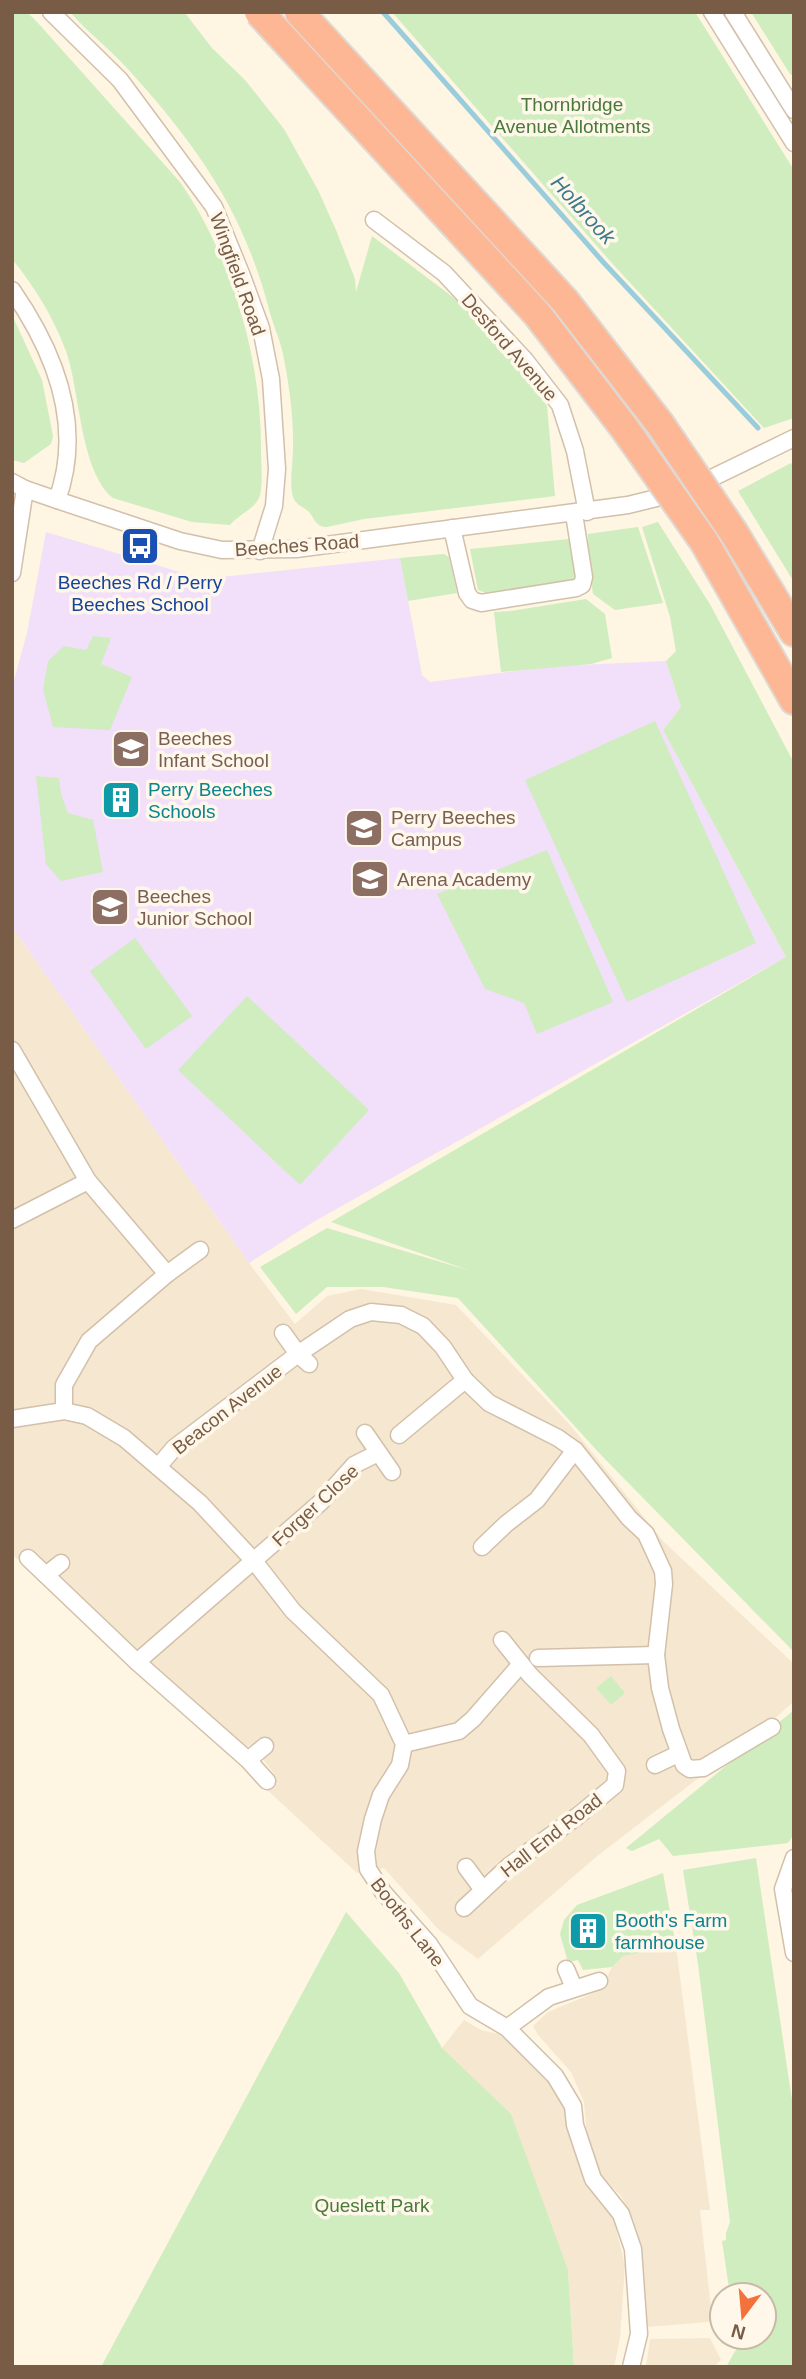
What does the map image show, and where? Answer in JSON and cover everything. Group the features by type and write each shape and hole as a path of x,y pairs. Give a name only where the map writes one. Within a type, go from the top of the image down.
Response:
{"highway":[{"path":"260,12 537,314 625,429 705,543 794,700"},
{"path":"299,12 565,301 660,424 734,533 794,632"}],"street":[{"name":"Wingfield Road","path":"51,12 120,80 214,207 242,276 261,328 272,392 277,468 274,506 260,551"},
{"path":"712,12 792,135"},
{"path":"733,12 794,110"},
{"name":"Desford Avenue","path":"374,220 444,273 526,360 560,405 575,451 581,513"},
{"path":"12,290 43,341 64,401 69,439 68,460 57,500"},
{"name":"Beeches Road","path":"17,486 180,541 222,550 260,551 308,548 628,505 685,491 794,438"},
{"path":"12,573 17,486"},
{"path":"452,528 467,593 472,600 481,603 582,585 584,577 581,513"},
{"path":"12,1050 88,1181 167,1274"},
{"path":"12,1220 88,1181"},
{"path":"64,1411 64,1385 89,1340 167,1274 200,1250"},
{"path":"304,1359 350,1318 371,1312 401,1315 422,1326 443,1347 465,1380 489,1403 558,1438 575,1450 629,1518 646,1534 663,1572 665,1590 656,1656 666,1713 684,1765 690,1769 704,1768 772,1727"},
{"name":"Beacon Avenue","path":"158,1467 174,1448 304,1359 283,1333"},
{"path":"399,1435 465,1380"},
{"path":"12,1419 64,1411 87,1416 124,1438 200,1503 254,1561 293,1611 381,1695 404,1744 459,1731 473,1719 521,1664"},
{"name":"Forger Close","path":"365,1433 392,1472"},
{"path":"482,1547 537,1500 575,1450"},
{"name":"Forger Close","path":"137,1662 321,1503 354,1465 378,1453"},
{"path":"27,1558 137,1662 248,1760 267,1781"},
{"path":"46,1575 61,1563"},
{"name":"Hall End Road","path":"464,1908 509,1866 615,1785 617,1772 591,1735 521,1664 502,1640"},
{"path":"538,1658 656,1656"},
{"name":"Booths Lane","path":"404,1744 400,1765 381,1795 373,1819 366,1851 368,1869 383,1892 429,1944 470,2006 507,2028 555,2076 573,2106 575,2125 593,2179 621,2214 632,2249 639,2334 631,2367"},
{"path":"248,1760 265,1746"},
{"path":"656,1765 678,1754"},
{"path":"794,1858 783,1889 794,1953"},
{"path":"466,1867 484,1890"},
{"path":"566,1969 574,1988"},
{"path":"507,2028 548,1997 599,1982"}],"shaded area":[{"name":"Perry Beeches Campus","path":"46,532 203,579 400,558 422,675 430,682 556,666 666,661 681,707 663,730 786,957 315,1221 249,1263 12,927 12,687 27,633"},
{"path":"12,927 295,1324 327,1296 361,1289 456,1305 570,1425 663,1541 794,1664 794,1701 770,1723 596,1857 478,1959 439,1930 384,1868 357,1873 265,1788 274,1774 263,1759 273,1745 266,1736 245,1748 146,1661 33,1552 21,1562 12,1554"},
{"path":"676,1946 710,2210 700,2210 708,2281 708,2322 647,2327 634,2221 621,2196 598,2172 587,2136 584,2102 571,2072 533,2026 548,2012 601,1990 612,1967 623,1956"},
{"path":"464,2020 481,2030 498,2034 522,2051 566,2102 612,2213 625,2265 620,2338 614,2367 574,2367 568,2270 442,2048"},
{"path":"708,2338 708,2351 716,2351 721,2360 714,2367 646,2367 650,2339"}],"green space":[{"path":"12,12 27,12 38,23 180,182 215,243 229,276 250,346 260,417 260,495 255,504 230,525 192,522 113,498 102,486 94,470 82,429 66,351 43,303 12,259"},
{"path":"70,12 185,13 212,48 245,80 284,129 318,190 336,230 355,279 356,292 372,236 462,304 513,356 547,406 555,496 364,519 327,527 318,524 308,511 297,504 292,492 293,425 283,354 247,243 215,181 175,124 127,68"},
{"name":"Thornbridge Avenue Allotments","path":"392,12 695,12 794,170 794,418 764,428 610,261"},
{"path":"751,12 794,12 794,76 790,74"},
{"path":"12,315 42,380 53,436 51,444 24,463 12,460"},
{"path":"791,463 794,468 794,582 738,491"},
{"path":"658,522 711,606 794,763 794,1652 601,1455 458,1298 383,1287 327,1287 296,1314 260,1267 327,1228 471,1271 331,1222 786,957 663,730 681,707 666,661 676,651 670,617 642,527"},
{"path":"638,527 663,603 615,610 593,594 588,560 588,534"},
{"path":"569,539 577,577 572,582 486,593 478,590 470,549"},
{"path":"444,554 449,557 457,593 408,601 400,558"},
{"path":"586,599 605,614 612,658 591,664 501,672 494,612"},
{"path":"93,636 111,638 101,664 132,677 110,730 53,727 43,689 48,661 64,646 86,650"},
{"path":"655,721 756,943 627,1002 525,780"},
{"path":"36,776 59,778 68,813 93,820 103,872 61,881 46,864"},
{"path":"547,850 613,1002 537,1034 524,1003 485,989 437,894"},
{"path":"135,938 192,1016 146,1049 90,971"},
{"path":"247,996 369,1110 300,1185 178,1070"},
{"path":"611,1676 625,1693 611,1705 596,1688"},
{"path":"794,1710 794,1834 788,1843 673,1856 659,1839 632,1851 626,1848"},
{"path":"756,1858 794,2114 794,2367 726,2367 735,2351 778,2351 778,2281 728,2281 722,2241 726,2240 730,2222 698,1964 683,1870"},
{"path":"663,1873 676,1946 623,1956 612,1967 583,1970 578,1960 568,1962 560,1934 564,1920 577,1905"},
{"name":"Queslett Park","path":"346,1912 399,1973 442,2048 511,2114 568,2270 574,2367 101,2367"}],"waterway":[{"name":"Holbrook","path":"383,12 604,263 758,428"}],"place":[{"name":"Beeches Rd / Perry Beeches School","path":"140,546"},
{"name":"Beeches Infant School","path":"131,749"},
{"name":"Perry Beeches Schools","path":"121,800"},
{"name":"Perry Beeches Campus","path":"364,828"},
{"name":"Arena Academy","path":"370,879"},
{"name":"Beeches Junior School","path":"110,907"},
{"name":"Booth's Farm farmhouse","path":"588,1931"}]}
